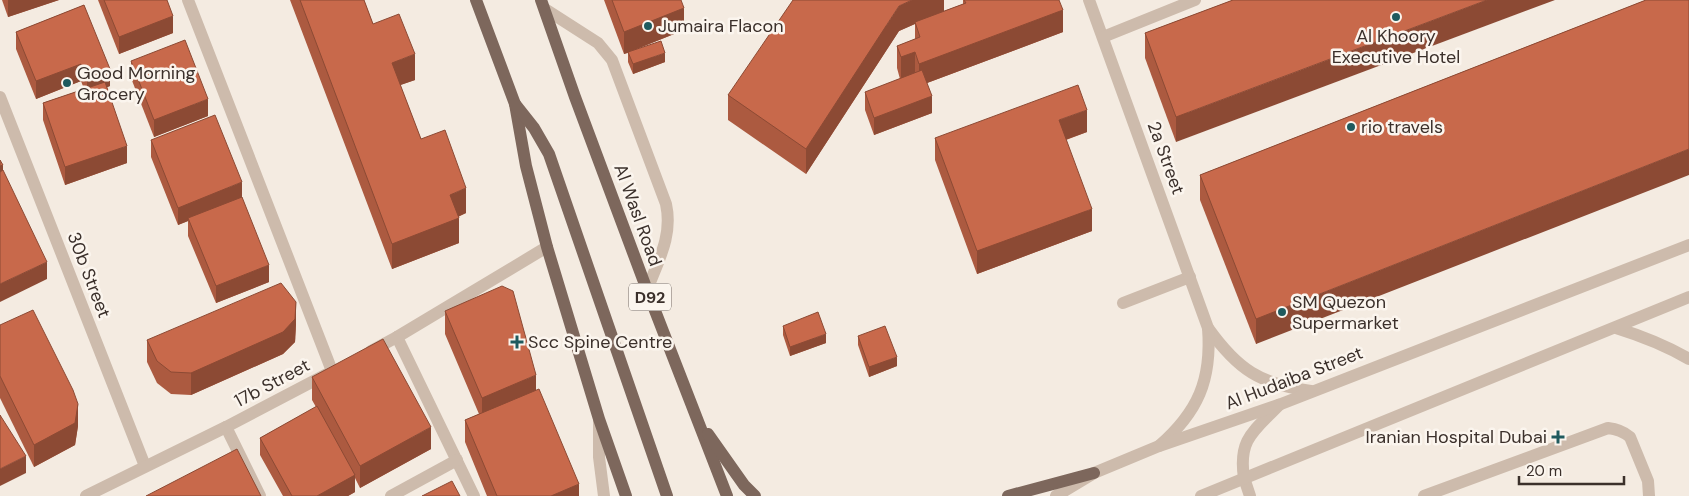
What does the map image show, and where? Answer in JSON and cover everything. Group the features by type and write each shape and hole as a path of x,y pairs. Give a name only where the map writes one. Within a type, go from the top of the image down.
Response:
{"main road":[{"path":"476,0 515,104 524,157 547,247 599,419 626,496"},
{"name":"Al Wasl Road","path":"543,4 575,97 647,290 728,496"},
{"path":"515,104 534,128 549,154 667,496"},
{"path":"696,417 744,485 755,496"},
{"path":"1008,496 1094,473"}],"street":[{"name":"17b Street","path":"86,496 226,427 336,369 188,0"},
{"name":"2a Street","path":"1089,0 1208,328 1223,349 1241,366 1262,379 1286,388 1311,391"},
{"path":"1103,37 1195,0"},
{"path":"543,4 598,43 612,60 663,195 668,214 668,233 647,290"},
{"name":"30b Street","path":"0,97 2,111 145,466"},
{"name":"Al Hudaiba Street","path":"1056,496 1094,473 1159,446 1281,404 1689,245"},
{"path":"356,359 397,338 547,247"},
{"path":"1123,302 1190,277"},
{"path":"1201,496 1219,492 1244,478 1689,297"},
{"name":"2a Street","path":"1159,446 1176,431 1190,414 1200,394 1209,358 1208,328"},
{"path":"1616,328 1668,347 1689,359"},
{"path":"397,338 474,496"},
{"path":"1250,496 1241,461 1244,447 1253,432 1281,404"},
{"path":"599,419 604,496"},
{"path":"226,427 260,496"},
{"path":"1424,496 1608,428 1624,432 1630,437 1648,481 1649,496"},
{"path":"391,496 457,460"}],"building":[{"path":"104,0 167,0 173,16 119,37"},
{"path":"300,0 364,0 373,24 399,14 415,54 392,63 421,139 445,130 466,188 450,195 459,218 392,244"},
{"path":"612,0 681,0 684,8 624,32"},
{"path":"793,0 912,0 899,6 806,149 728,95"},
{"path":"964,0 1059,0 1063,10 919,64 915,52 901,57 897,46 920,37 915,22 966,3"},
{"path":"1233,0 1487,0 1176,117 1145,33"},
{"path":"1646,0 1689,0 1689,149 1256,319 1200,175"},
{"path":"84,5 110,69 87,78 81,64 36,81 16,32"},
{"path":"185,40 208,99 154,120 131,61"},
{"path":"661,41 665,53 633,64 628,52"},
{"path":"922,70 932,96 874,118 865,92"},
{"path":"105,82 127,146 65,167 43,103"},
{"path":"1078,85 1087,110 1059,120 1092,209 977,251 935,138"},
{"path":"215,115 242,182 178,208 151,140"},
{"path":"3,170 47,262 0,284 0,172"},
{"path":"242,197 269,265 216,286 188,218"},
{"path":"281,283 296,302 295,319 283,332 191,373 171,372 157,361 147,340"},
{"path":"502,286 513,291 536,375 482,398 445,311"},
{"path":"33,310 73,390 78,404 75,423 34,445 0,376 0,325"},
{"path":"818,312 826,334 790,347 783,326"},
{"path":"885,326 897,357 869,367 858,336"},
{"path":"383,339 431,427 360,466 312,377"},
{"path":"539,389 579,484 551,496 497,496 465,420"},
{"path":"317,406 355,475 317,496 292,496 260,438"},
{"path":"0,415 26,456 0,469"},
{"path":"237,449 261,496 146,496"},
{"path":"452,481 460,496 422,496"}],"place":[{"name":"Al Khoory Executive Hotel","path":"1396,17"},
{"name":"Jumaira Flacon","path":"648,26"},
{"name":"Good Morning Grocery","path":"67,83"},
{"name":"rio travels","path":"1351,127"},
{"name":"SM Quezon Supermarket","path":"1282,312"},
{"name":"Scc Spine Centre","path":"517,342"},
{"name":"Iranian Hospital Dubai","path":"1558,437"}]}
